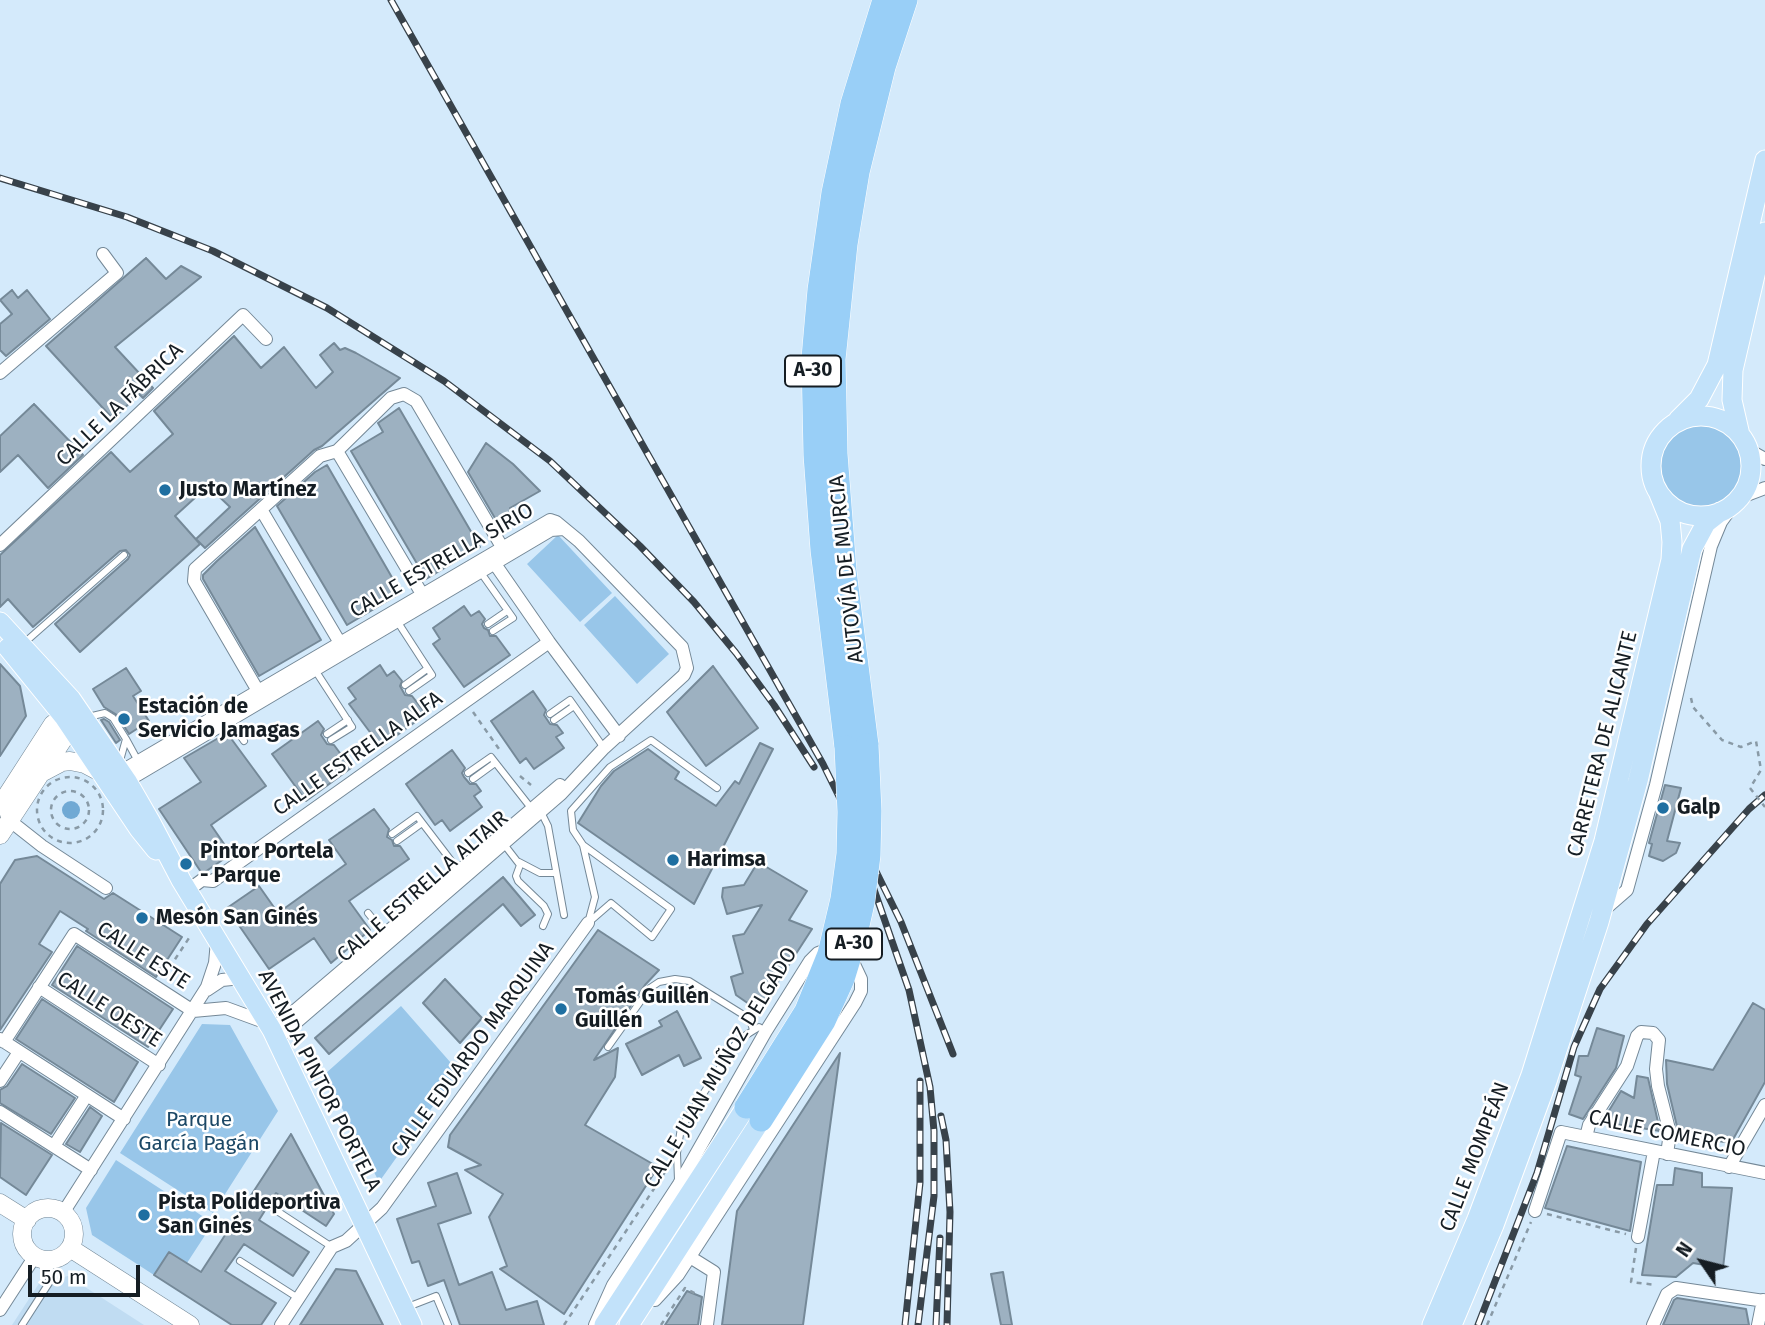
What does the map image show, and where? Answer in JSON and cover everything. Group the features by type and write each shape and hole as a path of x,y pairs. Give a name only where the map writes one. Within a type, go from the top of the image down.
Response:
{"highway":[{"name":"AUTOVÍA DE MURCIA","path":"754,1114 815,991 833,938 846,876 849,832 848,770 822,550 814,428 813,358 822,265 833,193 852,104 884,0"},
{"name":"AUTOVÍA DE MURCIA","path":"754,1114 814,1040 843,979 859,923 868,866 869,768 841,522 834,402 835,347 846,244 858,172 884,67 906,0"}],"main road":[{"path":"1765,160 1717,365 1692,408 1657,442 1650,463 1651,474 1659,494 1671,506 1686,514 1703,516 1731,505 1748,483 1751,466 1732,400 1733,370 1765,232"},
{"path":"1671,426 1692,417 1708,417 1723,421 1742,438"},
{"name":"CARRETERA DE ALICANTE","path":"1563,1007 1671,560 1670,521 1659,494"},
{"name":"CARRETERA DE ALICANTE","path":"1563,1007 1601,913 1638,780 1690,556 1702,528 1731,505"},
{"path":"0,622 71,699 72,719"},
{"path":"0,638 116,772"},
{"name":"AVENIDA PINTOR PORTELA","path":"116,772 139,829 184,886"},
{"name":"AVENIDA PINTOR PORTELA","path":"116,772 273,1031 408,1317"},
{"name":"CALLE MOMPEÁN","path":"1432,1325 1563,1007"},
{"name":"CALLE MOMPEÁN","path":"1452,1325 1494,1225 1563,1007"},
{"name":"CALLE JUAN MUÑOZ DELGADO","path":"604,1325 754,1114"},
{"path":"629,1325 754,1114"}],"street":[{"path":"0,373 117,273 103,254"},
{"name":"CALLE LA FÁBRICA","path":"0,545 243,315 266,339"},
{"path":"258,691 194,581 195,569 320,456 337,452 380,407 400,394 416,401 502,547"},
{"path":"1742,438 1754,453 1765,459"},
{"path":"337,452 422,594"},
{"path":"1601,913 1627,890 1656,785 1716,530 1731,505 1765,488"},
{"path":"262,511 340,643"},
{"name":"CALLE ESTRELLA SIRIO","path":"116,772 227,715 478,568 502,547 543,522 556,522 564,529"},
{"name":"CALLE ESTRELLA SIRIO","path":"116,772 227,715 258,691 312,665 340,643 394,617 422,594 478,568 495,564 551,530 564,529"},
{"name":"CALLE ESTRELLA ALTAIR","path":"273,1031 388,938 536,810 561,794 604,748 684,675 687,668 682,647 579,541 564,529"},
{"path":"495,564 619,736"},
{"name":"CALLE ESTRELLA ALFA","path":"184,886 202,880 213,881 549,642"},
{"path":"48,777 72,719"},
{"path":"2,814 53,724 72,719"},
{"path":"2,814 48,777 62,762 70,761 116,772"},
{"path":"2,814 42,846 106,888"},
{"name":"CALLE EDUARDO MARQUINA","path":"281,1325 332,1247 346,1241 382,1208 588,923"},
{"name":"CALLE ESTE","path":"2,1040 74,934 196,1005"},
{"path":"63,1213 206,988 215,963 217,937"},
{"name":"CALLE JUAN MUÑOZ DELGADO","path":"595,1325 613,1285 679,1184 760,1031 818,953 826,950 839,953 853,962 861,979 861,991 856,1003 678,1275 635,1325"},
{"path":"196,1005 222,980 245,983 240,999 226,1008"},
{"name":"CALLE OESTE","path":"39,987 159,1065"},
{"path":"196,1005 226,1008 273,1031"},
{"path":"1586,1137 1589,1125 1627,1066 1637,1036 1641,1031 1653,1033 1659,1040 1656,1069 1658,1086 1670,1133 1661,1152 1638,1237"},
{"path":"2,1040 124,1119"},
{"path":"0,1081 19,1052"},
{"path":"54,1146 87,1095"},
{"path":"1729,1167 1765,1105"},
{"path":"0,1112 91,1170"},
{"name":"CALLE COMERCIO","path":"1535,1211 1561,1132 1765,1173"},
{"path":"0,1203 27,1220"},
{"path":"53,1209 63,1213 72,1223 74,1231 70,1248 59,1258 41,1258 25,1246 23,1238 27,1220 37,1211 53,1209"},
{"path":"70,1248 190,1325"},
{"path":"690,1256 714,1272 707,1325"},
{"path":"2,1302 41,1258"},
{"path":"1653,1325 1667,1294 1676,1288 1764,1301 1758,1325"}],"lane":[{"path":"24,648 124,555"},
{"path":"478,568 513,618 493,631"},
{"path":"488,624 507,611"},
{"path":"394,617 432,676 407,688"},
{"path":"312,665 352,727 329,737"},
{"path":"552,717 570,699 604,748"},
{"path":"72,719 105,713 113,718 138,761"},
{"path":"227,715 244,741"},
{"path":"116,772 126,739"},
{"path":"588,923 611,903 652,937 671,909 583,845 573,830 570,810 610,767 651,740 716,788"},
{"path":"470,776 495,763 548,826 564,915"},
{"path":"392,834 417,816 462,874"},
{"path":"397,841 422,823"},
{"path":"500,841 518,861 540,873 556,873"},
{"path":"583,845 595,897 588,923"},
{"path":"518,861 518,881 544,905 548,914 543,926"},
{"path":"368,914 388,938"},
{"path":"608,1047 650,988 659,982 675,979 689,981 750,1019 760,1031 738,1040 681,1128 677,1153 679,1184"},
{"path":"274,1209 332,1247"},
{"path":"22,1325 49,1283 41,1258"},
{"path":"240,1261 298,1298"},
{"name":"AVENIDA PINTOR PORTELA","path":"408,1317 436,1296 448,1325"}],"path":[{"path":"1684,669 1693,707 1722,740 1741,747 1756,741 1761,770 1750,788 1765,807"},
{"path":"465,701 505,758"},
{"path":"513,770 531,785"},
{"path":"48,777 81,778 100,796 102,816 99,825 83,840 57,840 44,831 39,822 37,803 48,777"},
{"path":"48,777 62,792"},
{"path":"62,792 80,794 87,803 86,820 77,828 60,826 52,817 53,800 62,792"},
{"path":"162,980 191,935"},
{"path":"564,1325 667,1169"},
{"path":"1487,1325 1535,1211 1638,1237 1631,1282 1676,1288"},
{"path":"661,1325 685,1288 704,1297"}],"shaded area":[{"path":"71,801 77,804 80,810 77,816 71,819 65,816 62,810 65,804"},
{"path":"68,1276 144,1325 12,1325 40,1282"}],"green space":[{"path":"1700,417 1719,420 1735,431 1746,447 1749,466 1746,485 1735,501 1719,512 1700,515 1681,512 1665,501 1654,485 1651,466 1654,447 1665,431 1681,420"},
{"path":"558,535 612,593 580,622 527,564"},
{"path":"615,596 669,654 637,684 584,625"},
{"path":"401,1006 458,1071 379,1182 325,1074"},
{"name":"Parque García Pagán","path":"202,1024 230,1025 278,1111 213,1213 120,1153"},
{"name":"Pista Polideportiva San Ginés","path":"116,1160 213,1223 187,1263 169,1252 154,1275 92,1235 86,1208"}],"building":[{"path":"146,258 166,279 181,266 201,277 115,347 153,388 143,398 139,394 113,419 46,346"},
{"path":"12,290 18,298 27,290 50,319 6,356 0,350 0,324 12,314 0,300"},
{"path":"234,336 261,368 284,347 316,388 333,372 320,355 334,343 340,350 345,348 356,353 400,378 314,450 205,548 196,539 230,507 208,486 175,516 200,544 80,652 55,624 128,559 130,555 126,550 120,551 33,627 8,599 0,607 0,555 111,452 130,472 173,434 154,411"},
{"path":"34,404 83,455 48,488 18,455 0,472 0,436"},
{"path":"399,408 480,547 426,579 351,451 383,432 378,423"},
{"path":"486,443 513,464 540,491 510,508 517,521 506,527 504,522 499,525 468,472"},
{"path":"327,465 401,593 347,625 277,506 315,472"},
{"path":"255,527 321,640 259,676 203,579 203,575 217,561"},
{"path":"464,606 471,616 479,611 485,619 482,624 484,628 490,636 496,636 510,655 464,687 433,644 440,639 433,628"},
{"path":"0,664 20,686 26,716 0,756"},
{"path":"380,665 387,676 394,671 402,681 400,686 405,695 412,696 426,714 381,747 349,704 356,699 348,688"},
{"path":"713,666 758,728 706,766 667,712"},
{"path":"126,668 141,691 133,696 149,721 129,734 117,715 104,707 93,689"},
{"path":"533,691 546,710 544,715 550,724 557,725 563,733 556,737 564,748 534,769 526,758 520,763 491,721"},
{"path":"101,720 109,722 120,740 116,743"},
{"path":"318,721 324,729 321,735 327,744 334,745 351,768 306,801 272,754"},
{"path":"227,733 266,786 211,825 231,854 201,872 159,809 201,782 184,758"},
{"name":"Harimsa","path":"760,743 773,749 694,904 578,823 601,786 614,771 648,749 679,772 675,779 716,806 735,781 739,784"},
{"path":"452,750 465,768 462,773 464,777 470,784 476,784 481,791 474,796 482,807 450,831 442,820 435,825 406,784"},
{"path":"1665,785 1681,788 1667,841 1680,843 1676,853 1663,861 1649,856 1652,844 1649,843"},
{"path":"374,809 389,829 387,837 392,840 394,846 400,846 409,859 349,901 370,930 331,963 314,938 269,969 227,908 259,886 278,913 346,864 329,840"},
{"path":"37,856 104,899 113,893 182,937 156,977 60,911 39,944 52,952 0,1030 0,884 15,860"},
{"path":"758,862 807,891 789,920 812,929 759,1011 736,995 731,977 743,973 733,936 744,934 762,905 727,914 722,897 723,888 744,885"},
{"path":"503,877 535,915 521,926 503,904 329,1054 315,1038"},
{"path":"598,930 659,970 645,985 594,1060 618,1048 615,1077 585,1125 658,1167 564,1314 500,1269 507,1266 489,1217 503,1194 465,1170 481,1165 448,1147 450,1135"},
{"path":"77,946 173,1009 148,1047 52,985"},
{"path":"445,979 482,1018 460,1043 423,1003"},
{"path":"42,999 138,1062 114,1102 16,1039"},
{"path":"1753,1003 1765,1010 1765,1082 1731,1143 1679,1135 1667,1084 1666,1060 1713,1070"},
{"path":"677,1011 701,1058 684,1066 679,1055 642,1075 626,1044 662,1026 659,1021"},
{"path":"1597,1028 1624,1036 1616,1068 1583,1119 1569,1114 1581,1077 1575,1075 1579,1056 1588,1056"},
{"path":"840,1053 803,1325 722,1325 737,1211"},
{"path":"22,1064 75,1098 51,1134 0,1103 0,1090 7,1086"},
{"path":"1637,1076 1648,1078 1660,1131 1602,1122 1621,1091 1634,1098"},
{"path":"90,1107 102,1116 80,1152 66,1144"},
{"path":"1,1123 52,1155 26,1195 0,1177"},
{"path":"291,1134 334,1214 326,1226 276,1193 259,1220 309,1252 293,1276 244,1244 225,1271 276,1303 261,1325 232,1325 154,1275 169,1252 201,1272"},
{"path":"1567,1146 1641,1162 1630,1231 1545,1208"},
{"path":"1675,1168 1702,1173 1702,1187 1732,1188 1723,1268 1693,1263 1676,1277 1642,1275 1657,1185 1673,1185"},
{"path":"457,1173 471,1213 438,1224 459,1285 492,1272 506,1310 537,1301 544,1325 460,1325 444,1280 428,1286 419,1261 412,1263 397,1219 436,1206 428,1183"},
{"path":"336,1269 356,1271 383,1325 300,1325"},
{"path":"1003,1272 1012,1325 1001,1325 991,1274"},
{"path":"687,1291 702,1297 698,1325 665,1325"},
{"path":"1677,1298 1746,1309 1749,1325 1663,1325"}],"railway":[{"path":"391,0 823,764 901,922 953,1054"},
{"path":"0,178 127,217 213,251 327,308 444,381 550,461 640,546 694,602 774,705 814,767"},
{"path":"1478,1325 1537,1173 1574,1047 1600,989 1647,924 1749,809 1765,795"},
{"path":"870,878 909,990 930,1087 934,1131 934,1196 918,1325"},
{"path":"905,1325 920,1183 920,1081"},
{"path":"941,1116 946,1140 950,1212 947,1325"},
{"path":"936,1325 940,1238"}],"place":[{"name":"Justo Martínez","path":"165,490"},
{"name":"Estación de Servicio Jamagas","path":"124,719"},
{"name":"Galp","path":"1663,808"},
{"name":"Harimsa","path":"673,860"},
{"name":"Pintor Portela - Parque","path":"186,864"},
{"name":"Mesón San Ginés","path":"142,918"},
{"name":"Tomás Guillén Guillén","path":"561,1009"},
{"name":"Pista Polideportiva San Ginés","path":"144,1215"}]}
